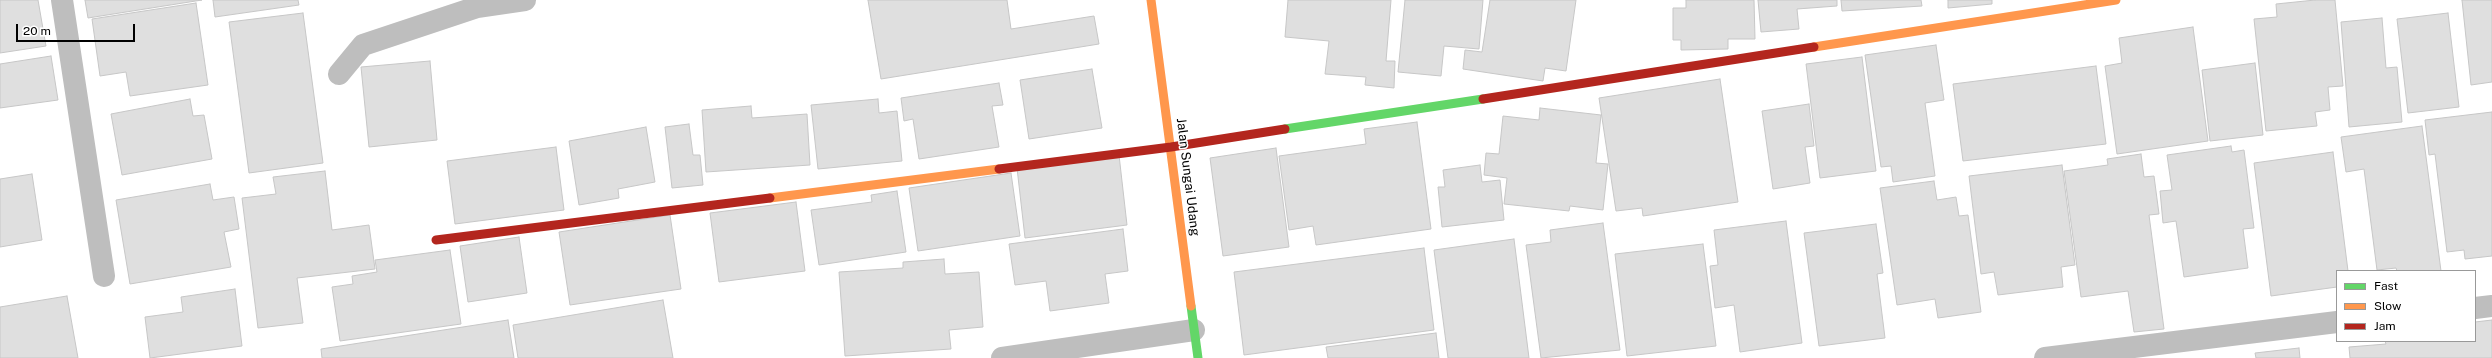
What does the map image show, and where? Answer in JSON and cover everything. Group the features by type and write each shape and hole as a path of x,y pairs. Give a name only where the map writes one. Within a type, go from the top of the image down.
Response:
{"street":[{"path":"62,0 104,276"},
{"path":"339,74 363,45 477,7 525,0"},
{"name":"Jalan Sungai Udang","path":"1151,0 1198,358"},
{"path":"436,240 1171,147 2116,0"},
{"path":"2476,308 2492,306"},
{"path":"2045,358 2336,322"},
{"path":"1002,358 1194,330"}],"building":[{"path":"0,0 38,0 46,46 0,53"},
{"path":"85,0 202,0 88,18"},
{"path":"213,0 298,0 299,5 215,17"},
{"path":"868,0 1007,0 1011,29 1094,16 1099,44 881,79"},
{"path":"1288,0 1391,0 1386,61 1395,61 1394,88 1365,85 1366,77 1325,74 1329,41 1285,37"},
{"path":"1405,0 1483,0 1479,49 1444,46 1441,76 1398,72"},
{"path":"1490,0 1576,0 1566,71 1545,68 1543,81 1463,69 1465,50 1482,52"},
{"path":"1686,0 1754,0 1755,39 1728,39 1728,49 1681,50 1681,40 1673,40 1673,8 1686,8"},
{"path":"1758,0 1837,0 1837,6 1797,9 1799,29 1761,32"},
{"path":"1841,0 1921,0 1922,6 1842,11"},
{"path":"1948,0 1992,0 1992,4 1948,8"},
{"path":"2315,0 2335,0 2343,86 2328,87 2330,110 2315,112 2317,126 2266,131 2254,19 2277,17 2276,4"},
{"path":"2462,0 2492,0 2492,82 2471,85"},
{"path":"196,3 208,85 130,96 126,72 100,76 92,19"},
{"path":"303,13 323,163 249,173 229,22"},
{"path":"2448,13 2459,107 2408,113 2397,19"},
{"path":"2382,18 2386,68 2397,67 2402,122 2349,127 2341,22"},
{"path":"2193,27 2208,141 2117,154 2105,66 2122,63 2119,38"},
{"path":"1936,45 1944,100 1925,103 1935,176 1893,182 1891,166 1881,167 1865,55"},
{"path":"51,56 58,100 0,108 0,64"},
{"path":"1862,57 1876,171 1820,178 1806,64"},
{"path":"430,61 437,140 369,147 361,67"},
{"path":"2255,63 2263,135 2210,141 2202,70"},
{"path":"2096,66 2106,144 1963,161 1953,84"},
{"path":"1092,69 1102,128 1029,139 1020,80"},
{"path":"1720,79 1738,202 1643,216 1642,208 1616,211 1599,98"},
{"path":"999,83 1003,105 992,106 999,147 919,159 913,119 904,121 901,98"},
{"path":"190,99 193,116 204,115 212,159 122,175 111,114"},
{"path":"878,99 879,113 897,111 902,161 818,169 811,105"},
{"path":"1809,104 1814,146 1805,147 1810,183 1773,189 1762,111"},
{"path":"751,106 752,118 807,114 810,165 706,172 702,110"},
{"path":"1540,108 1601,115 1596,163 1608,164 1603,210 1570,206 1569,211 1504,204 1507,178 1484,175 1486,153 1499,154 1503,116 1539,120"},
{"path":"2492,112 2492,256 2465,259 2464,250 2447,252 2435,154 2429,155 2425,120"},
{"path":"1417,122 1431,229 1316,245 1313,226 1289,230 1279,156 1366,144 1364,129"},
{"path":"689,124 693,155 700,155 703,185 672,188 665,127"},
{"path":"2422,126 2441,270 2397,270 2396,268 2377,270 2364,169 2346,172 2341,137"},
{"path":"646,127 655,182 618,189 619,198 579,205 569,141"},
{"path":"2231,146 2232,152 2244,150 2254,228 2243,229 2248,268 2184,277 2176,221 2163,223 2160,191 2172,190 2167,155"},
{"path":"556,147 564,210 455,224 447,161"},
{"path":"1276,148 1289,247 1223,256 1210,158"},
{"path":"2333,152 2348,270 2336,270 2336,287 2271,296 2254,163"},
{"path":"2141,154 2144,177 2154,176 2159,214 2149,215 2164,329 2134,332 2128,291 2081,297 2064,171 2108,165 2107,159"},
{"path":"1119,155 1127,225 1025,238 1017,168"},
{"path":"1480,165 1482,182 1500,180 1504,220 1442,227 1438,187 1445,187 1443,170"},
{"path":"2062,165 2075,265 2061,267 2063,287 1998,295 1994,272 1981,274 1969,176"},
{"path":"325,171 332,230 369,225 375,269 297,278 303,323 258,328 242,198 276,194 273,177"},
{"path":"1011,173 1020,236 918,251 909,188"},
{"path":"32,174 42,240 0,247 0,179"},
{"path":"1934,181 1937,200 1956,197 1959,216 1968,215 1981,312 1938,318 1935,299 1897,305 1880,188"},
{"path":"210,184 213,200 234,197 239,229 224,232 231,267 130,284 116,200"},
{"path":"897,191 906,252 819,265 811,210 872,202 871,195"},
{"path":"796,202 805,271 719,282 710,213"},
{"path":"670,215 681,289 570,305 559,232"},
{"path":"1786,221 1802,343 1740,352 1734,305 1715,308 1710,266 1718,265 1714,230"},
{"path":"1603,223 1620,350 1541,358 1526,245 1551,242 1550,230"},
{"path":"1876,224 1883,273 1877,274 1885,338 1819,346 1804,233"},
{"path":"1123,229 1128,271 1105,274 1109,303 1050,311 1046,281 1015,285 1009,244"},
{"path":"519,237 527,293 468,302 460,246"},
{"path":"1514,239 1529,358 1448,358 1434,250"},
{"path":"1703,244 1716,346 1627,356 1615,254"},
{"path":"1424,248 1434,330 1244,355 1234,272"},
{"path":"450,250 461,324 340,341 332,287 353,284 352,276 377,272 375,260"},
{"path":"944,259 945,274 979,272 983,327 949,330 951,349 845,356 839,272 903,268 903,262"},
{"path":"235,289 242,346 150,358 145,317 183,312 181,297"},
{"path":"67,296 78,358 0,358 0,307"},
{"path":"663,300 673,358 518,358 513,325"},
{"path":"508,320 514,358 322,358 321,349"},
{"path":"2492,320 2492,358 2350,358 2349,347 2386,344 2385,342 2476,342 2476,322"},
{"path":"1436,333 1439,358 1328,358 1326,347"},
{"path":"2299,348 2300,358 2256,358 2255,353"}],"traffic: fast":[{"path":"1285,129 1483,99"},
{"path":"1191,306 1198,358"}],"traffic: slow":[{"path":"1151,0 1191,306"},
{"path":"1814,47 2116,0"},
{"path":"770,198 999,169"}],"traffic: jam":[{"path":"1483,99 1814,47"},
{"path":"999,169 1171,147 1285,129"},
{"path":"436,240 770,198"}]}
